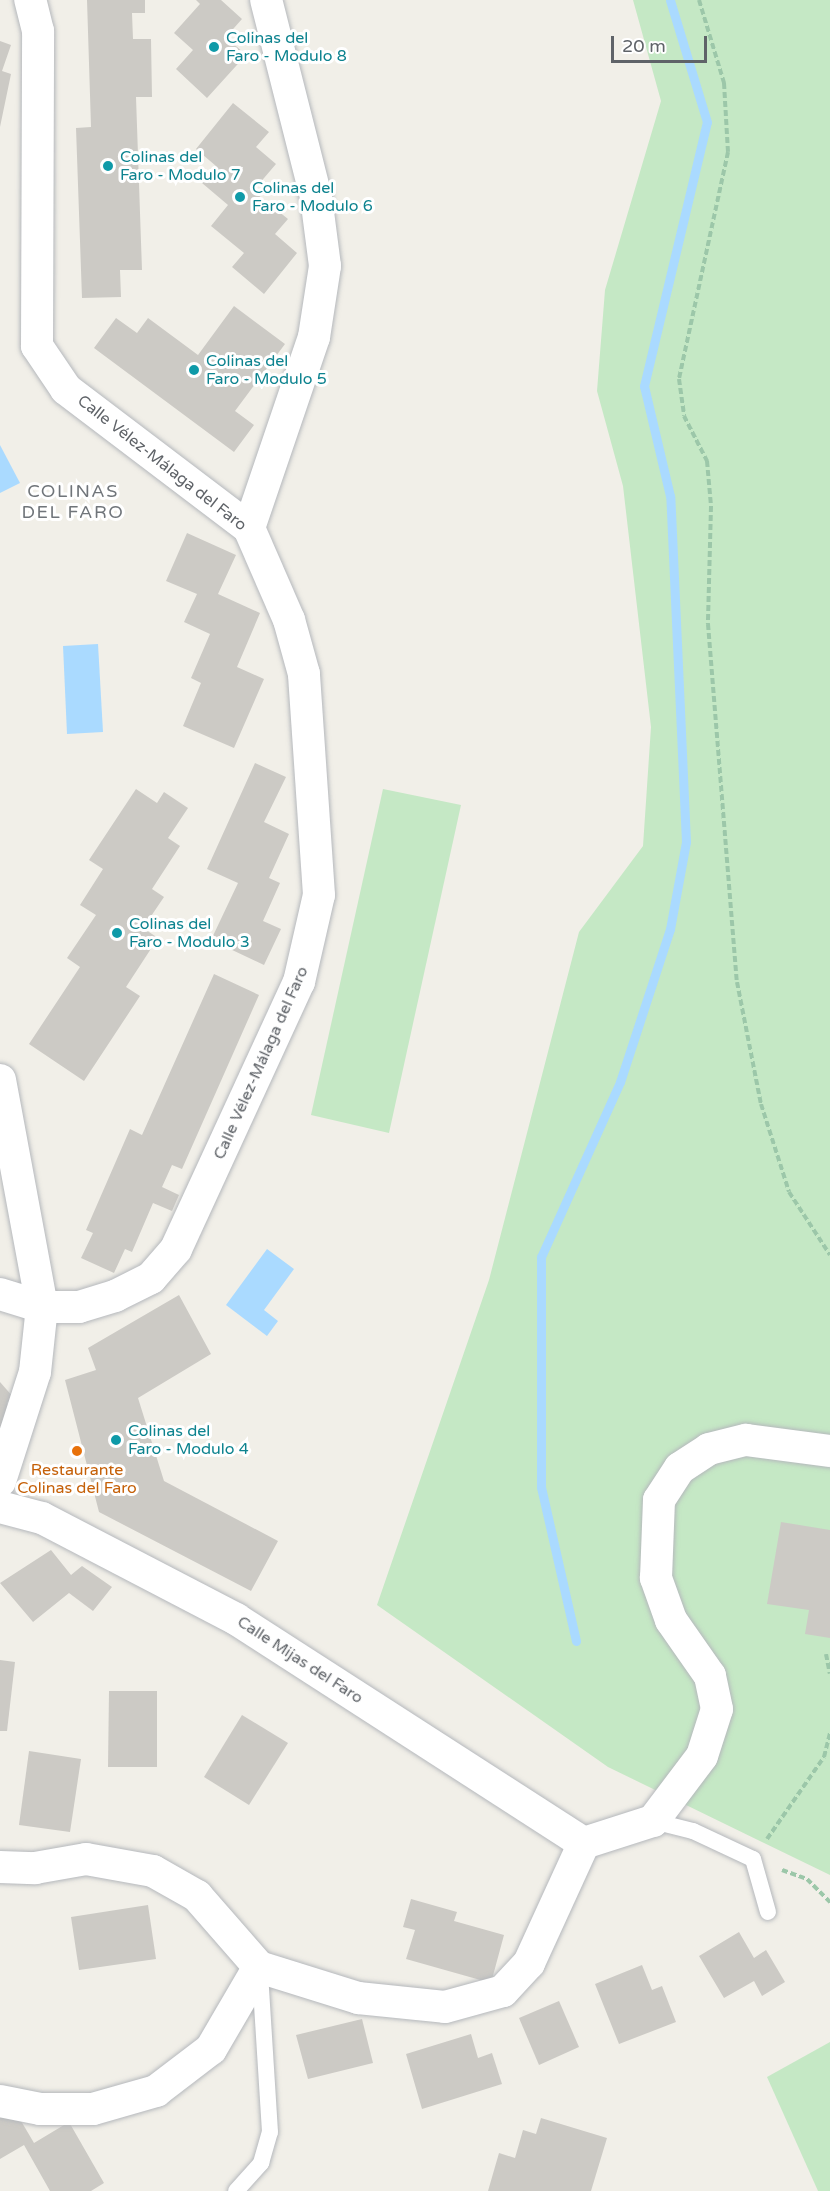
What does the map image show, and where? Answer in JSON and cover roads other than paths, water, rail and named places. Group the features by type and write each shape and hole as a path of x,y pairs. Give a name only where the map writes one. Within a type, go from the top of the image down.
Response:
{"street":[{"name":"Calle Vélez-Málaga del Faro","path":"0,1294 42,1307 79,1307 115,1296 151,1278 176,1249 299,982 312,940 318,873 304,674 289,620 249,528 66,389 38,346 38,31 30,0"},
{"path":"249,528 314,337 325,266 316,197 266,0"},
{"path":"0,1080 42,1307 35,1372 0,1481"},
{"path":"0,1867 35,1868 86,1859 153,1871 197,1896 259,1967 357,1998 403,2005 445,2007 503,1991 529,1963 584,1843 653,1821 702,1756 717,1709 710,1676 671,1620 656,1578 659,1500 680,1468 709,1449 746,1440 830,1451"},
{"name":"Calle Mijas del Faro","path":"0,1507 84,1538 236,1619 584,1843"},
{"path":"0,2101 40,2109 93,2109 156,2091 211,2049 259,1967"}],"lane":[{"path":"653,1821 693,1831 753,1859 768,1912"},
{"path":"236,2191 261,2163 270,2132 259,1967"}],"water":[{"path":"0,445 20,483 0,493"},
{"path":"98,644 103,732 67,734 63,646"},
{"path":"267,1249 294,1269 264,1310 278,1321 267,1336 226,1305"}],"waterway":[{"path":"576,1641 541,1487 541,1257 620,1082 670,929 686,842 670,496 644,386 707,122 670,0"}],"place":[{"name":"Colinas del Faro - Modulo 8","path":"214,47"},
{"name":"Colinas del Faro - Modulo 7","path":"108,166"},
{"name":"Colinas del Faro - Modulo 6","path":"240,197"},
{"name":"Colinas del Faro - Modulo 5","path":"194,370"},
{"name":"Colinas del Faro - Modulo 3","path":"117,933"},
{"name":"Colinas del Faro - Modulo 4","path":"116,1440"},
{"name":"Restaurante Colinas del Faro","path":"77,1451"}],"district":[{"name":"COLINAS DEL FARO","path":"73,502"}]}
